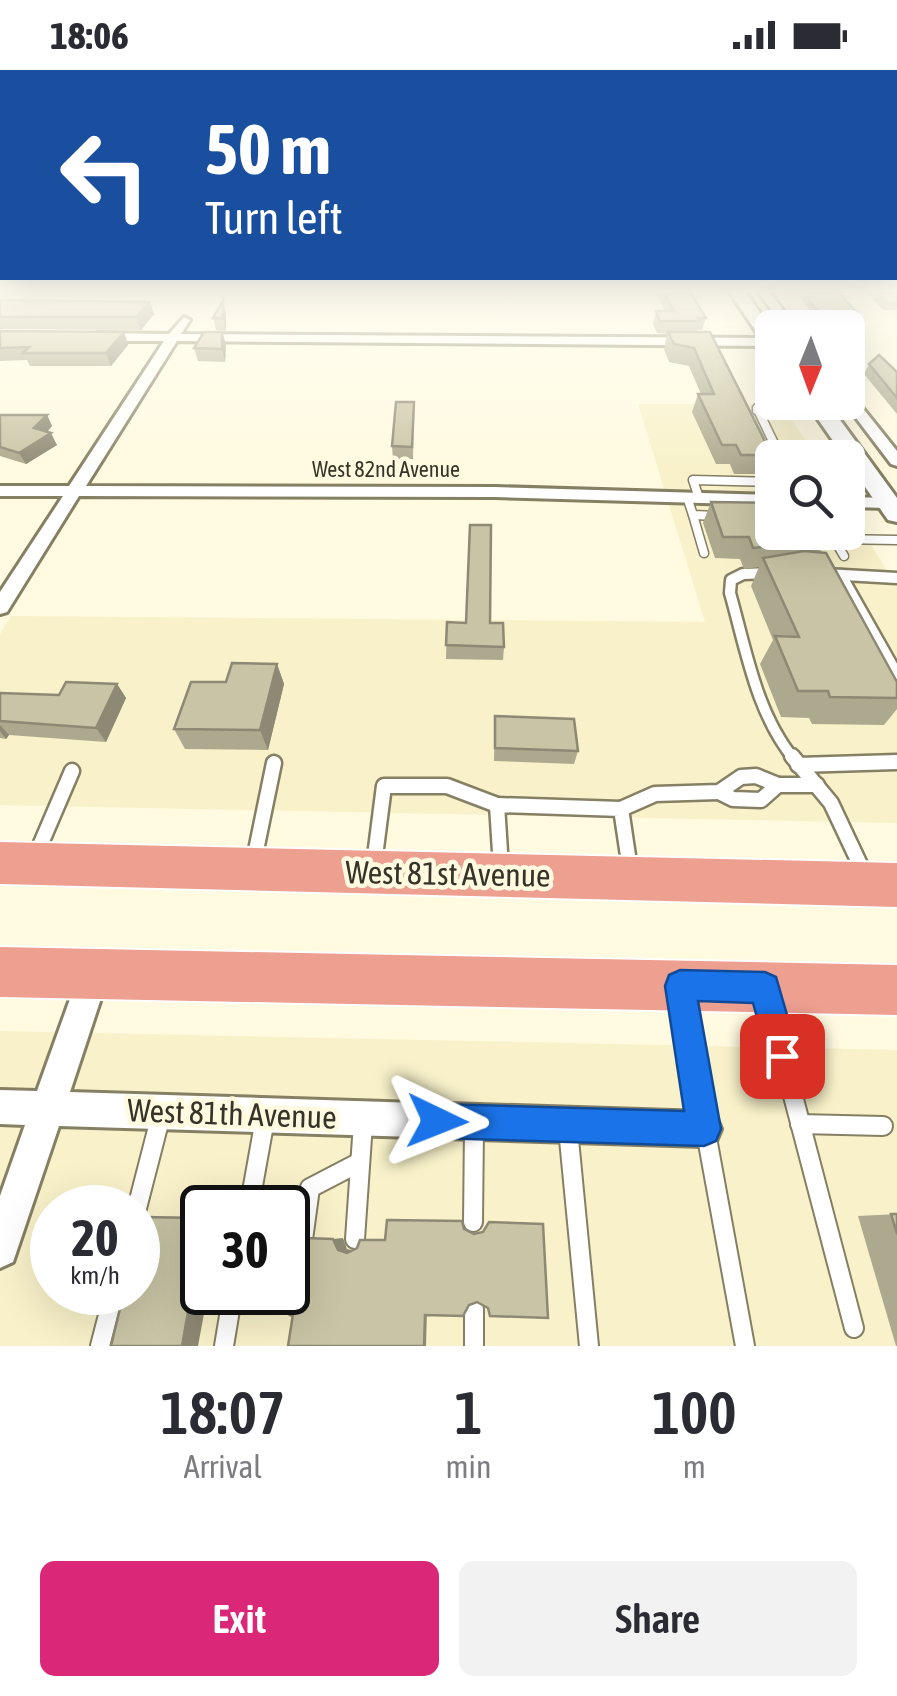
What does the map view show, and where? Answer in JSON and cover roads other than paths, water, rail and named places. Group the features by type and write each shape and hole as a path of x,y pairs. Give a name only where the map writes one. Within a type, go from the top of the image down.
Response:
{"main road":[{"path":"829,420 893,509"},
{"name":"West 81st Avenue","path":"16,863 883,884"},
{"path":"0,972 896,992"}],"street":[{"path":"0,607 162,353"},
{"path":"864,420 897,462"},
{"name":"West 82nd Avenue","path":"0,491 495,492 693,503 755,501"},
{"path":"865,505 893,509"},
{"path":"0,1249 94,974"},
{"name":"West 81th Avenue","path":"0,1107 704,1129"}],"lane":[{"path":"704,553 693,503 693,480 755,482"},
{"path":"693,503 733,516"},
{"path":"865,538 897,540"},
{"path":"840,550 844,556"},
{"path":"779,572 743,574 731,580 730,592 760,698 779,740 798,766 818,784 883,884"},
{"path":"815,574 897,578"},
{"path":"837,574 897,674"},
{"path":"252,869 274,762"},
{"path":"798,766 897,762"},
{"path":"16,863 72,771"},
{"path":"718,792 740,777 756,776 778,785 818,784"},
{"path":"374,872 384,786 448,786 497,805 621,809 655,794 718,792 733,799 761,800 778,785"},
{"path":"497,805 501,875"},
{"path":"621,809 631,878"},
{"path":"680,986 745,1346"},
{"path":"765,988 854,1328"},
{"path":"142,1185 162,1112"},
{"path":"253,1185 266,1115"},
{"path":"355,1239 363,1118"},
{"path":"473,1222 474,1122"},
{"path":"800,1124 884,1126"},
{"path":"568,1125 590,1346"},
{"path":"292,1326 310,1188 360,1162"},
{"path":"474,1309 474,1346"},
{"path":"100,1346 108,1315"},
{"path":"224,1346 230,1315"}]}
